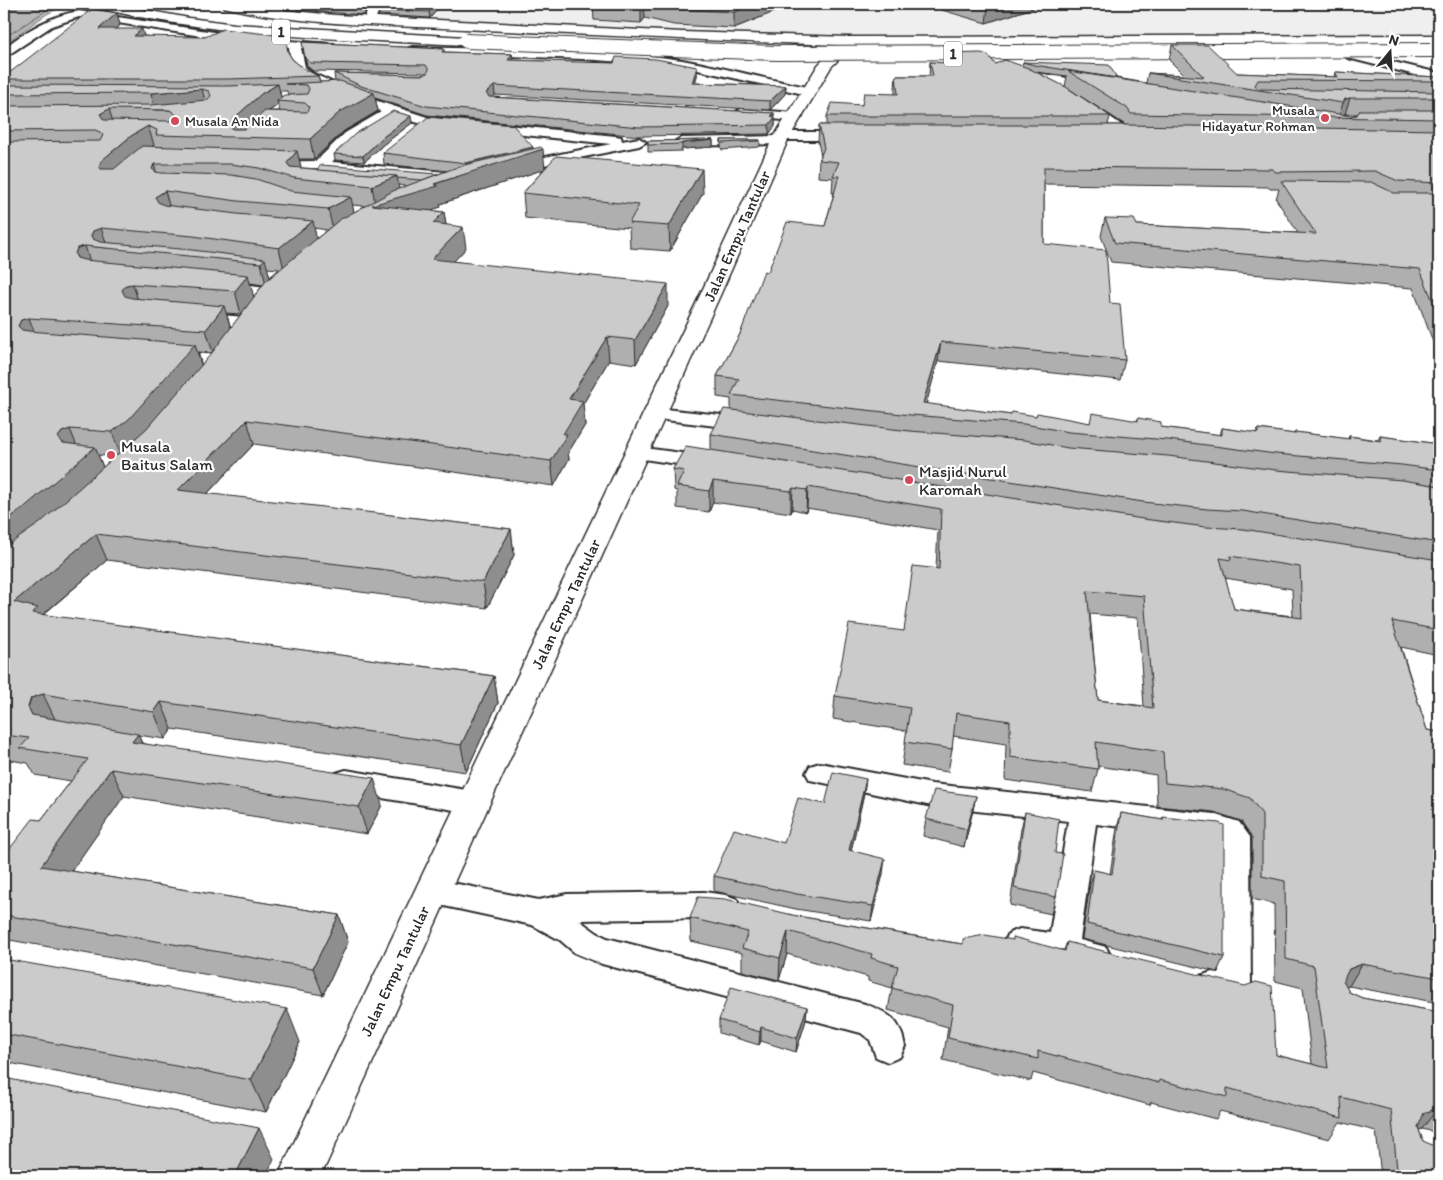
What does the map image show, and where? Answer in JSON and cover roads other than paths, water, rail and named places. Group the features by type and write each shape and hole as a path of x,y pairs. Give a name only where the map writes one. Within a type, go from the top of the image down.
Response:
{"main road":[{"name":"1","path":"98,4 142,15 224,27 308,34 885,48 1439,43"},
{"name":"1","path":"135,4 192,16 234,21 471,38 778,53 1439,50"},
{"path":"228,4 369,21 682,36 848,41 1439,39"},
{"name":"Jalan Empu Tantular","path":"299,1176 786,131 825,65 848,41"}],"street":[{"path":"363,4 372,10 373,13 369,21"},
{"path":"4,53 49,21 85,14 166,29 259,42 657,62 710,70 758,82 808,91"},
{"path":"13,36 29,36"},
{"path":"1327,39 1352,56 1439,77"},
{"path":"961,40 976,58 996,65"},
{"path":"295,44 296,58 300,70 337,96 426,120 644,142 499,170"},
{"path":"296,58 313,59"},
{"path":"1017,72 1110,90"},
{"path":"308,76 336,75"},
{"path":"1032,76 1096,112 1128,136 1104,136"},
{"path":"309,183 320,165 350,136 391,111"},
{"path":"730,112 786,131"},
{"path":"412,131 426,120"},
{"path":"669,142 786,131 863,136"},
{"path":"250,165 374,163 472,177 428,192"},
{"path":"200,285 275,287 245,322 204,380"},
{"path":"178,317 245,322"},
{"path":"152,356 219,361"},
{"path":"655,414 768,426"},
{"path":"637,453 734,466"},
{"path":"820,773 932,795 1214,825 1233,832 1235,837 1235,992 1187,980"},
{"path":"318,776 472,802"},
{"path":"1063,949 1084,810"},
{"path":"432,892 539,913 571,931 586,943 602,950 874,1022 882,1028 886,1035 888,1046"},
{"path":"539,913 567,907 704,905 752,914"},
{"path":"990,941 1035,944 1120,963"}],"water":[{"path":"4,4 67,4 47,14 4,44"}],"place":[{"name":"Musala Hidayatur Rohman","path":"1325,118"},
{"name":"Musala An Nida","path":"175,121"},
{"name":"Musala Baitus Salam","path":"111,455"},
{"name":"Masjid Nurul Karomah","path":"909,480"}]}
